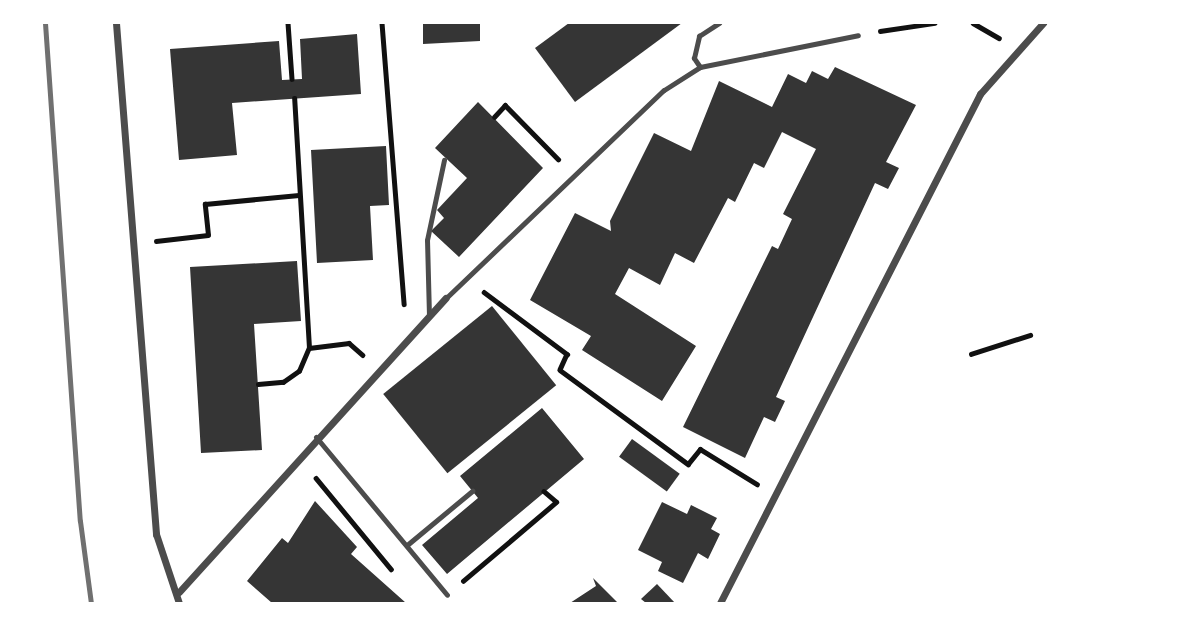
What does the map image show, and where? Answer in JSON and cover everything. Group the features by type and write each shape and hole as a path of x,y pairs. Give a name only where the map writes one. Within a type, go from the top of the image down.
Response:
{"street":[{"path":"116,23 131,244 156,534 179,592 179,603"},
{"path":"720,603 980,94 1044,23"},
{"path":"179,592 316,437 446,298"}],"lane":[{"path":"700,66 694,58 699,36 719,23"},
{"path":"446,298 664,90 700,66 859,35"},
{"path":"429,316 427,240 444,160"},
{"path":"316,437 447,595"},
{"path":"407,545 472,491"}],"path":[{"path":"288,23 292,79"},
{"path":"382,23 402,301 422,323"},
{"path":"859,35 934,23"},
{"path":"258,384 283,382 299,371 309,348 294,98"},
{"path":"494,117 505,105 573,175"},
{"path":"131,244 208,235 205,204 299,195"},
{"path":"465,277 568,355 560,370 688,464 700,449 776,495"},
{"path":"971,354 1030,335"},
{"path":"309,348 349,343"},
{"path":"298,457 391,569"},
{"path":"447,595 556,502 544,492"}],"building":[{"path":"423,23 480,23 480,41 423,44"},
{"path":"569,23 682,23 575,102 535,48"},
{"path":"357,34 361,94 232,103 237,155 179,160 170,49 279,41 282,80 302,79 300,39"},
{"path":"835,67 916,105 886,162 899,168 888,189 875,183 776,397 785,401 775,422 764,417 745,458 683,427 772,246 778,249 792,219 783,214 816,149 782,132 764,168 754,163 735,202 728,198 694,263 675,253 660,285 629,268 615,294 696,346 662,401 582,350 591,336 530,300 575,213 611,231 610,221 654,133 691,151 719,81 772,107 788,74 806,83 812,71 828,79"},
{"path":"478,102 543,168 459,257 431,231 444,218 437,210 467,178 435,148"},
{"path":"386,146 389,205 370,206 373,260 317,263 311,150"},
{"path":"297,261 301,321 254,324 262,450 201,453 190,267"},
{"path":"492,306 556,385 447,473 383,394"},
{"path":"542,408 584,459 447,574 422,545 478,498 460,476"},
{"path":"632,439 680,474 667,491 619,457"},
{"path":"315,501 357,547 351,554 406,603 272,603 247,581 282,538 288,543"},
{"path":"662,502 687,514 691,505 717,518 711,529 720,534 708,559 698,553 683,583 658,571 662,562 638,550"},
{"path":"593,578 618,603 570,603 596,586"},
{"path":"657,584 675,603 646,603 641,599"}],"railway":[{"path":"45,23 80,521 91,603"}]}
